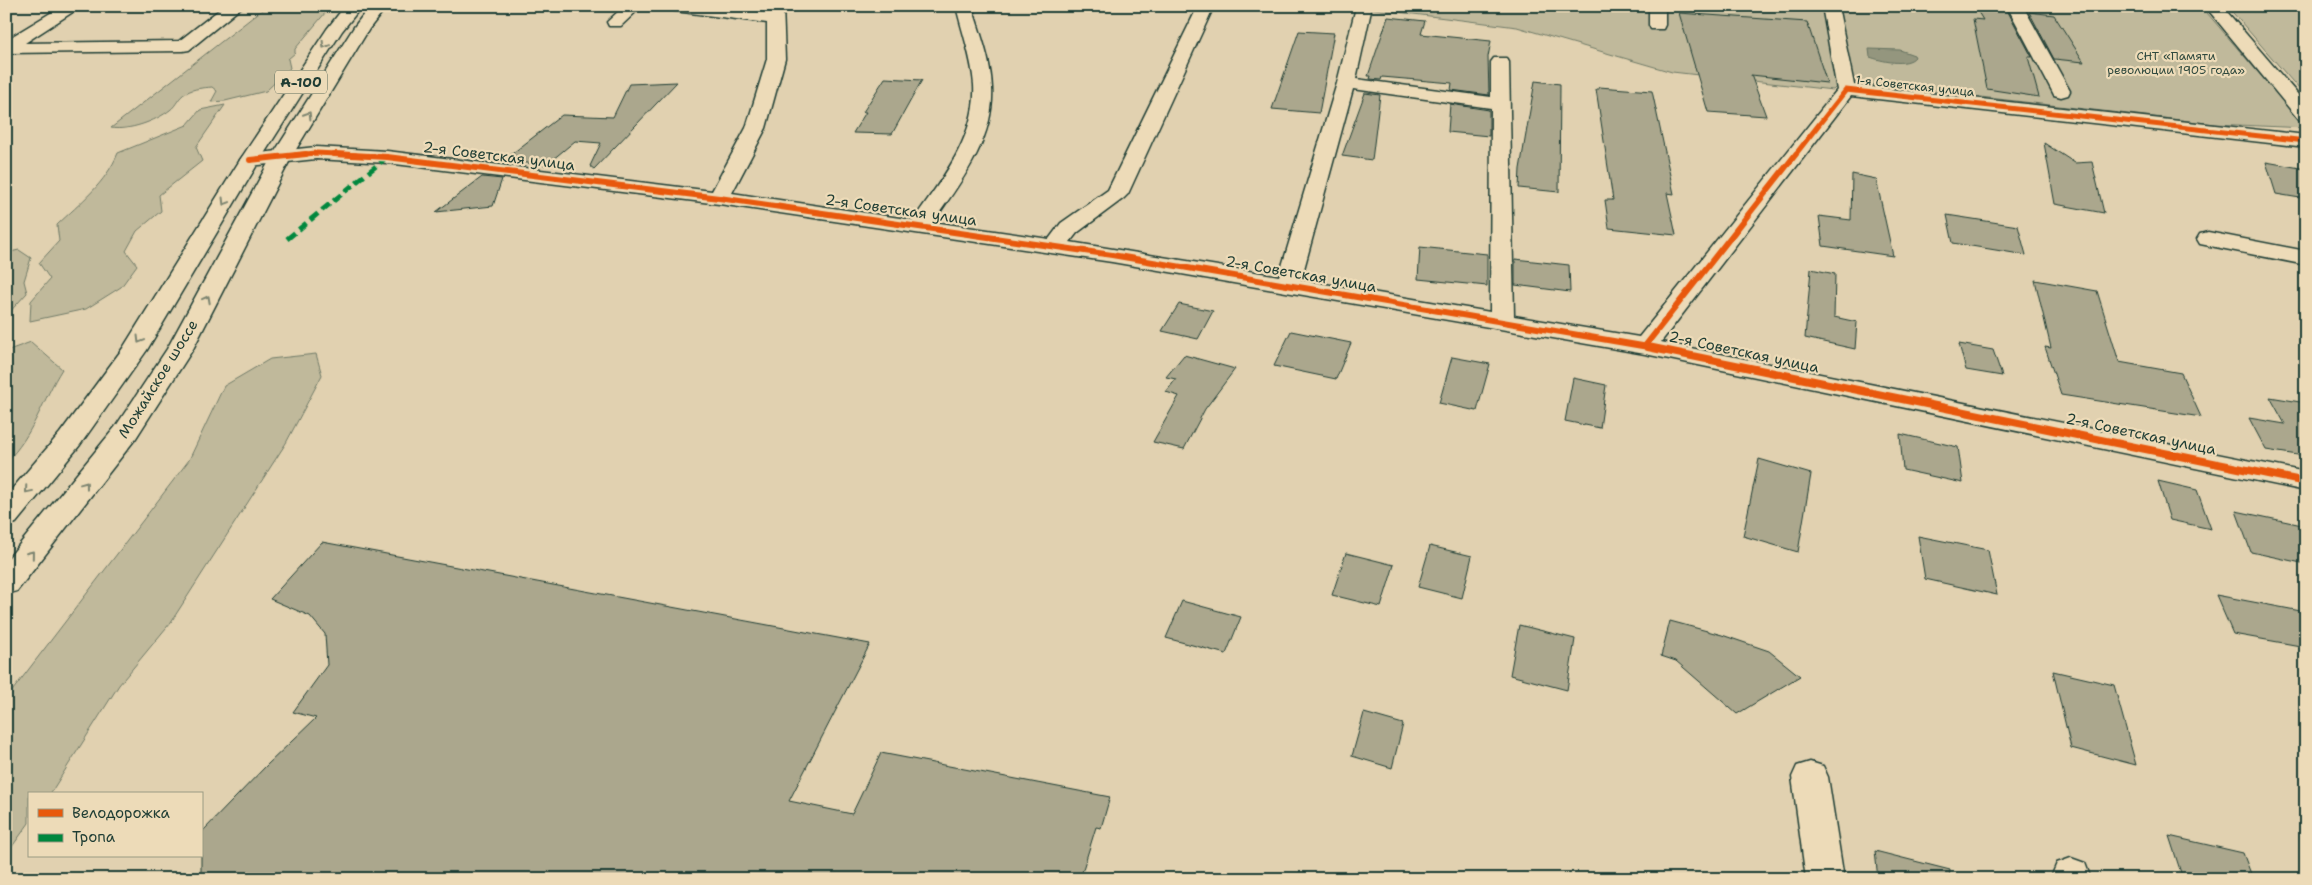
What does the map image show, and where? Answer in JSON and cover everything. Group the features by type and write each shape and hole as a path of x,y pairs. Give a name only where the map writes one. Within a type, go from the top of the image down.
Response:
{"street":[{"path":"6,48 74,6"},
{"path":"6,48 183,46 235,6"},
{"name":"А-100","path":"250,160 335,29 354,6"},
{"name":"А-100","path":"282,156 362,27 379,6"},
{"path":"616,22 634,6"},
{"path":"675,6 776,12 776,59 756,128 720,198"},
{"path":"920,226 967,156 976,132 984,95 964,6"},
{"path":"1055,247 1069,228 1117,194 1206,6"},
{"path":"1657,6 1657,25"},
{"path":"1830,6 1846,90"},
{"path":"2015,6 2061,91"},
{"path":"1288,286 1346,83 1363,11"},
{"path":"2204,13 2306,116"},
{"path":"1500,62 1502,104 1502,322"},
{"path":"1346,83 1502,104"},
{"name":"1-я Советская улица","path":"1645,346 1846,90 2306,141"},
{"name":"2-я Советская улица","path":"250,160 282,156 341,153 387,157 720,198 1055,247 1645,346 2306,482"},
{"name":"Можайское шоссе","path":"6,583 55,524 126,432 180,349 282,156"},
{"path":"6,516 70,439 134,350 250,160"},
{"path":"2208,240 2306,258"},
{"path":"1810,777 1825,879"}],"green space":[{"path":"267,6 331,6 295,49 295,53 288,59 290,68 266,91 225,101 211,102 217,91 212,87 195,89 183,95 170,110 150,121 134,127 111,128"},
{"name":"СНТ «Памяти революции 1905 года»","path":"1350,6 2201,6 2306,128 2215,124 1842,81 1833,90 1672,72 1517,27"},
{"path":"2227,6 2306,6 2306,97"},
{"path":"225,105 196,147 202,161 159,195 161,211 137,231 126,251 137,265 121,287 86,309 30,321 31,301 50,279 39,263 59,241 57,225 107,174 118,153 187,125 200,110"},
{"path":"19,250 31,258 24,281 27,293 6,316 6,253"},
{"path":"31,342 62,369 31,429 6,462 6,351"},
{"path":"316,354 322,375 286,443 171,622 119,685 51,792 28,792 28,824 6,855 6,699 189,460 224,386 270,359"}],"shaded area":[{"path":"1869,49 1900,50 1915,57 1906,62 1887,61 1870,57"}],"building":[{"path":"1975,7 2007,10 2032,57 2028,57 2039,97 1987,89 1973,19 1983,20"},
{"path":"2029,12 2054,15 2084,62 2054,59"},
{"path":"1679,13 1807,22 1827,83 1751,75 1766,116 1708,112"},
{"path":"1388,17 1425,21 1421,34 1491,41 1488,57 1489,95 1451,90 1452,83 1382,77 1381,80 1370,79 1371,76 1368,76"},
{"path":"1299,31 1334,33 1319,113 1272,109"},
{"path":"885,78 922,80 892,134 853,133 866,112 863,112"},
{"path":"1535,81 1560,84 1559,192 1519,188 1520,169"},
{"path":"677,82 594,169 590,166 601,143 575,141 546,165 509,161 508,164 500,163 562,115 613,117 629,84"},
{"path":"1599,87 1652,91 1674,194 1667,193 1676,235 1609,228 1605,200 1613,200 1596,89 1599,89"},
{"path":"1365,93 1380,95 1372,160 1342,156"},
{"path":"1450,104 1489,110 1489,136 1448,132"},
{"path":"2044,143 2075,163 2092,162 2104,213 2055,204"},
{"path":"2266,162 2306,169 2306,199 2276,194"},
{"path":"1852,174 1876,179 1893,256 1823,246 1819,216 1851,220"},
{"path":"482,177 502,179 493,206 436,212"},
{"path":"1947,215 2018,226 2026,255 1953,243"},
{"path":"1420,247 1487,254 1487,286 1418,279"},
{"path":"1515,259 1569,265 1570,292 1515,285"},
{"path":"1811,269 1835,274 1834,317 1857,322 1855,349 1805,338"},
{"path":"2035,280 2097,291 2119,362 2181,373 2201,417 2061,395 2045,347 2051,348"},
{"path":"1179,304 1213,311 1198,339 1162,331"},
{"path":"1291,331 1351,343 1336,379 1274,366"},
{"path":"1959,344 1993,350 2002,376 1966,370"},
{"path":"1184,355 1235,369 1205,409 1184,449 1153,442 1179,396 1166,392 1176,379 1166,377"},
{"path":"1452,357 1490,364 1477,411 1439,403"},
{"path":"1573,378 1606,385 1600,428 1565,421"},
{"path":"2270,397 2306,403 2306,460 2304,456 2266,450 2249,418 2285,424"},
{"path":"1900,434 1958,447 1963,483 1903,470"},
{"path":"1759,459 1811,474 1798,552 1743,536"},
{"path":"2158,481 2197,490 2211,529 2170,520"},
{"path":"2236,511 2302,525 2306,535 2306,564 2251,552"},
{"path":"1918,536 1988,550 1997,595 1925,579"},
{"path":"322,542 870,644 789,801 852,814 881,753 1110,797 1101,828 1096,827 1080,879 201,879 202,832 316,718 293,712 327,665 325,634 310,616 270,599"},
{"path":"1430,546 1472,556 1462,598 1418,587"},
{"path":"1346,553 1394,565 1381,607 1332,595"},
{"path":"2216,595 2306,612 2306,647 2233,634"},
{"path":"1182,601 1241,617 1226,654 1166,638"},
{"path":"1670,621 1722,635 1769,651 1800,676 1737,714 1676,661 1661,656"},
{"path":"1519,625 1575,639 1567,690 1510,675"},
{"path":"2053,671 2114,685 2136,765 2071,748"},
{"path":"1364,713 1403,724 1392,768 1352,756"},
{"path":"2169,836 2243,853 2253,879 2183,879"},
{"path":"1875,851 1950,870 1949,879 1878,879"}],"marked path":[{"path":"287,239 387,157"}],"cycle path":[{"path":"1645,346 1846,90 2306,141"},
{"path":"250,160 316,153 387,157 719,198 1112,255 1645,346 2306,482"}]}
